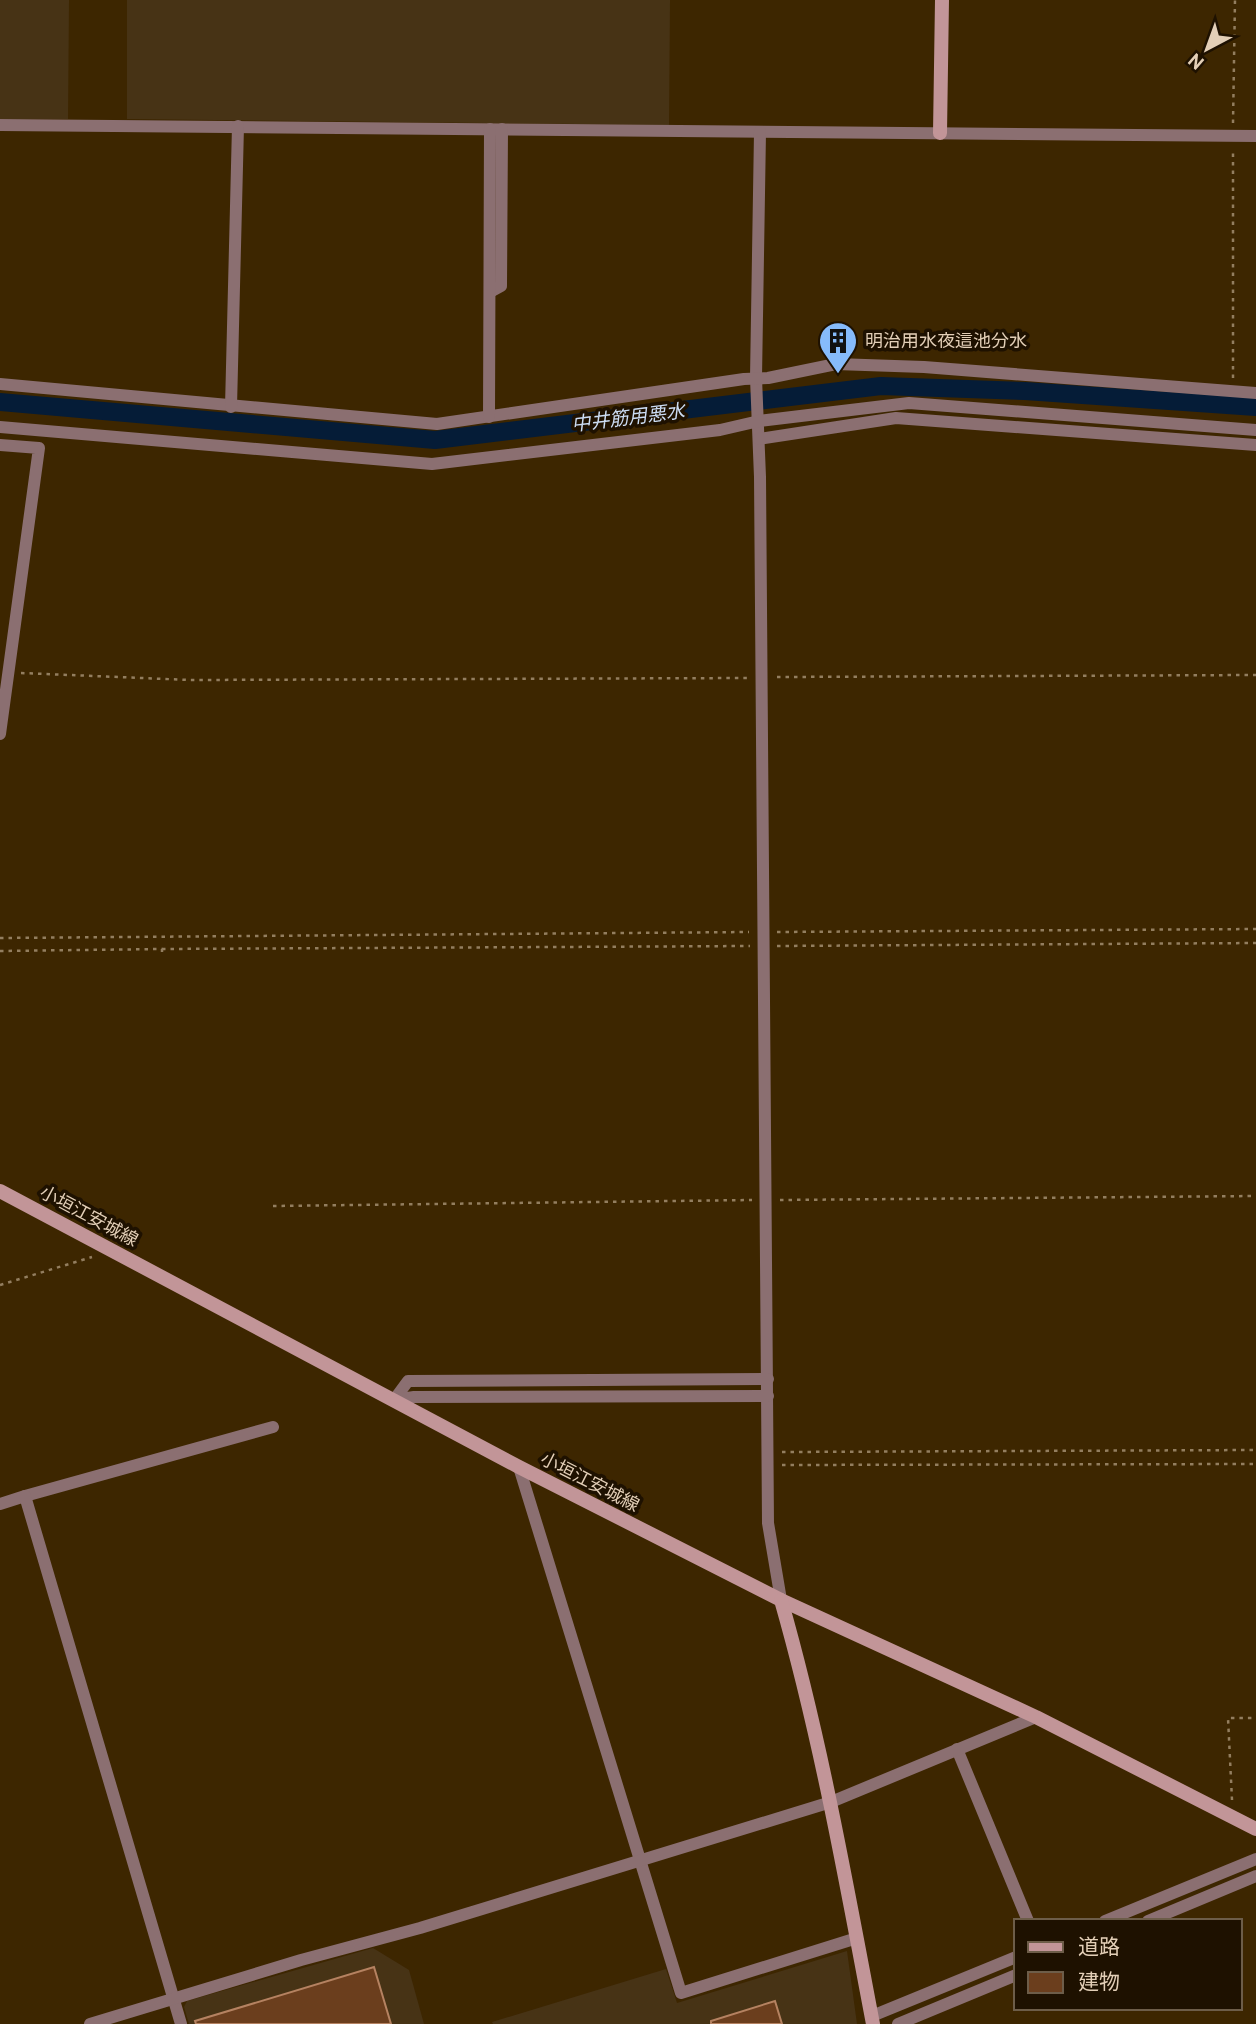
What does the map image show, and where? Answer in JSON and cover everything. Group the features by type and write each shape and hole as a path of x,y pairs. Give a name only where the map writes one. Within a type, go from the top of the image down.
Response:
{"main road":[{"path":"940,134 942,0"},
{"name":"小垣江安城線","path":"0,1191 519,1467 780,1600 1036,1717 1256,1829"},
{"path":"780,1600 799,1666 831,1802 872,2020"}],"street":[{"path":"0,125 1256,136"},
{"path":"231,407 238,126"},
{"path":"489,417 489,292 501,286 496,129"},
{"path":"760,132 756,385 759,417 762,677 768,1523 780,1600"},
{"path":"0,384 437,424 756,385 768,378 836,364 924,366 1256,393"},
{"path":"0,427 432,464 720,430 759,417 909,403 1256,430"},
{"path":"759,439 896,418 1256,444"},
{"path":"0,445 39,449 0,734"},
{"path":"394,1400 408,1381 768,1379"},
{"path":"394,1400 414,1397 768,1395"},
{"path":"0,1504 273,1427"},
{"path":"519,1467 681,1993 857,1938"},
{"path":"26,1496 181,2024"},
{"path":"89,2024 301,1960 420,1928 831,1802 1036,1717"},
{"path":"957,1749 1027,1919"},
{"path":"1110,1919 1256,1859"},
{"path":"1152,1919 1256,1876"},
{"path":"872,2020 1014,1958"},
{"path":"898,2024 1014,1976"}],"path":[{"path":"1233,391 1235,0"},
{"path":"8,672 190,680 1256,675"},
{"path":"0,938 1256,929"},
{"path":"0,951 1256,943"},
{"path":"0,1285 112,1251"},
{"path":"768,1458 1256,1450"},
{"path":"768,1458 1256,1464"},
{"path":"1233,1817 1228,1718 1256,1718"}],"shaded area":[{"path":"0,0 69,0 68,119 0,119"},
{"path":"127,0 670,0 669,125 127,119"},
{"path":"373,1948 409,1970 424,2024 189,2024 184,2007 187,2001"},
{"path":"847,1951 857,2024 492,2022 666,1969 677,2003"}],"building":[{"path":"374,1967 391,2024 196,2024 195,2021"},
{"path":"775,2001 782,2024 711,2024 711,2021"}],"waterway":[{"name":"中井筋用悪水","path":"0,402 435,440 881,386 1025,391 1256,407"}],"place":[{"name":"明治用水夜這池分水","path":"838,375"}]}
